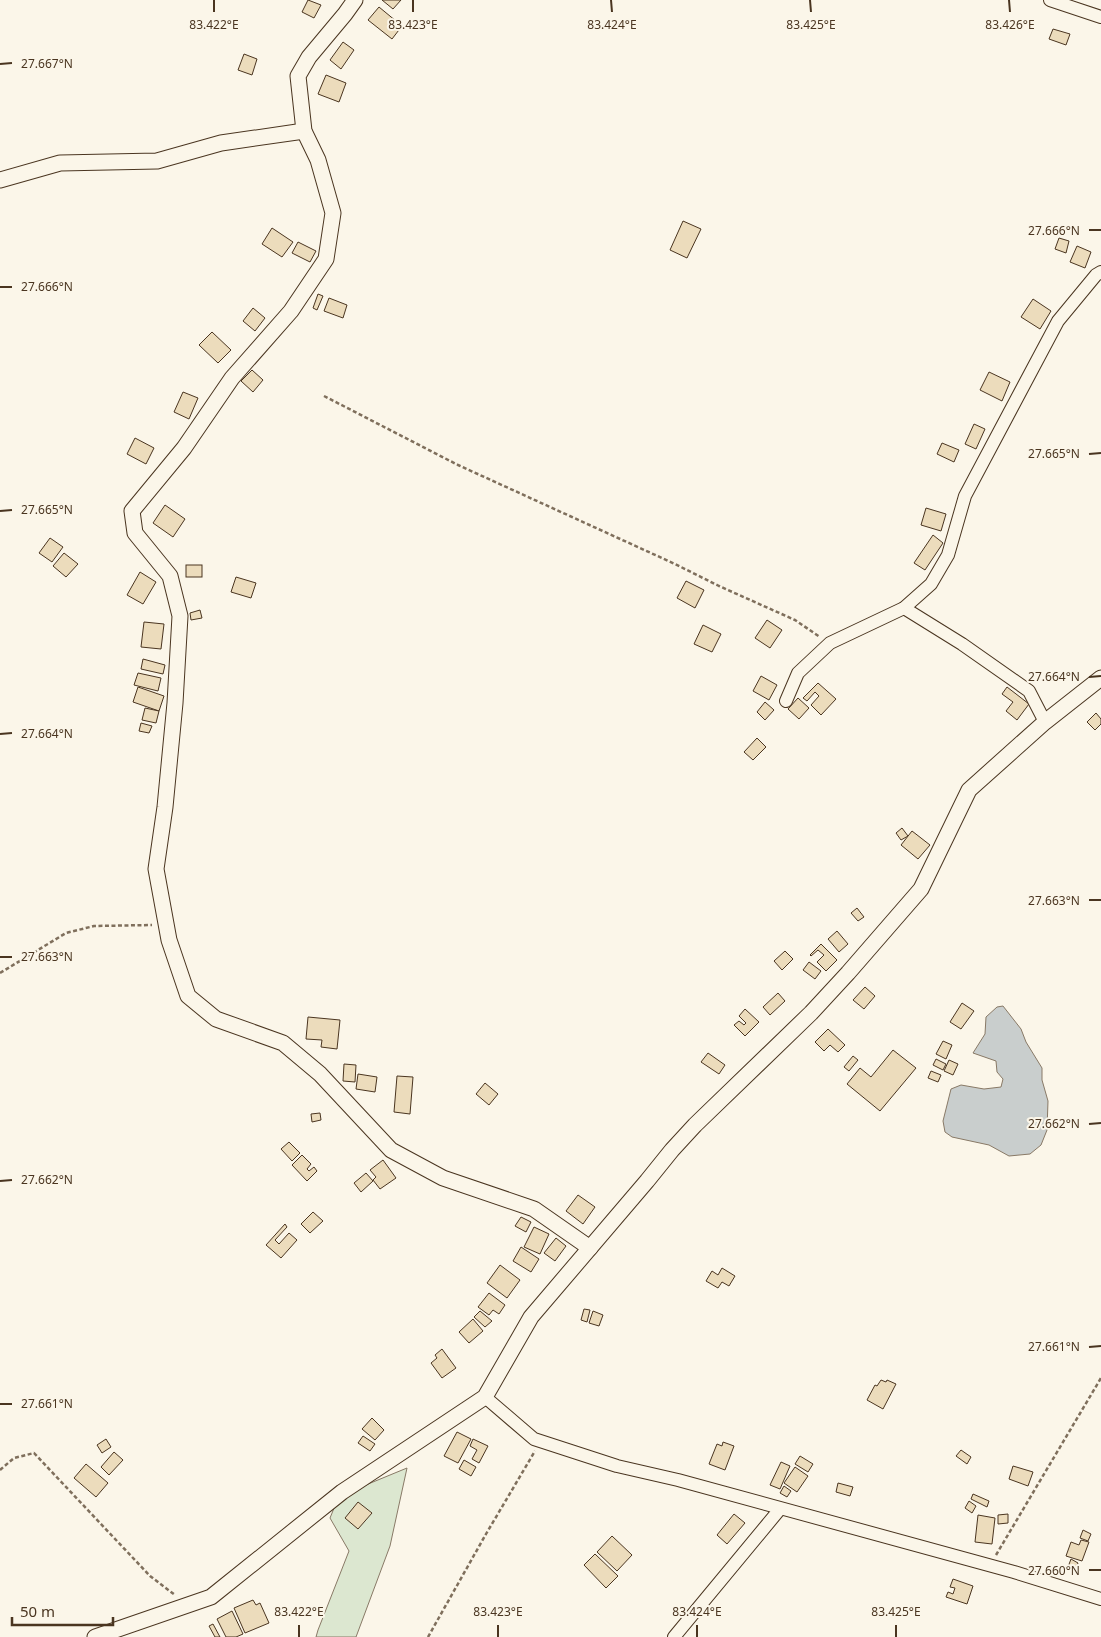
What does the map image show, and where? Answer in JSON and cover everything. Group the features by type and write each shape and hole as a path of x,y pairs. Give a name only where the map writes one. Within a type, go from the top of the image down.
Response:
{"street":[{"path":"355,0 346,14 309,57 298,76 304,131 318,160 333,214 326,258 291,311 232,378 184,448 132,511 135,533 170,576 180,616 165,807 156,870 169,940 188,996 216,1019 284,1043 320,1074 390,1150 443,1178 534,1209 590,1248"},
{"path":"1050,0 1101,17"},
{"path":"0,180 60,163 157,161 221,143 304,131"},
{"path":"786,701 798,672 830,643 904,608 931,584 948,555 965,496 1058,321 1096,275 1101,272"},
{"path":"904,608 962,644 1029,691 1045,722"},
{"path":"95,1637 210,1597 342,1492 485,1397 531,1317 672,1150 695,1125 811,1013 921,889 969,790 1045,722 1101,678"},
{"path":"485,1397 534,1439 616,1466 678,1480 1014,1572 1101,1599"},
{"path":"674,1637 780,1509"}],"path":[{"path":"324,396 458,465 795,620 830,643"},
{"path":"0,972 66,933 94,926 166,924"},
{"path":"995,1556 1101,1378"},
{"path":"428,1637 540,1441"},
{"path":"0,1470 14,1458 34,1453 150,1576 188,1605"}],"green space":[{"path":"407,1468 390,1546 356,1637 316,1637 349,1551 330,1518 339,1496"}],"shaded area":[{"path":"1003,1006 1021,1029 1026,1042 1042,1068 1042,1080 1048,1101 1047,1130 1041,1145 1030,1154 1009,1156 989,1145 952,1137 945,1132 943,1121 951,1089 961,1085 984,1089 1001,1087 1003,1079 997,1072 996,1061 973,1053 985,1034 986,1017 997,1007"}],"building":[{"path":"308,0 321,5 314,18 302,12"},
{"path":"382,0 401,0 393,9"},
{"path":"379,7 402,26 392,39 368,20"},
{"path":"1053,29 1070,34 1066,45 1049,39"},
{"path":"343,42 354,50 341,69 330,60"},
{"path":"244,54 257,59 252,75 238,70"},
{"path":"326,75 346,83 339,102 318,94"},
{"path":"683,221 701,229 687,258 670,250"},
{"path":"272,228 293,242 282,257 262,244"},
{"path":"1059,238 1069,241 1066,253 1055,249"},
{"path":"298,242 316,251 310,262 292,253"},
{"path":"1077,246 1091,252 1085,268 1070,262"},
{"path":"318,294 323,296 317,310 313,308"},
{"path":"329,298 347,305 343,318 324,311"},
{"path":"1033,299 1051,311 1040,329 1021,317"},
{"path":"253,308 265,318 255,331 243,321"},
{"path":"212,332 231,350 218,363 199,345"},
{"path":"252,370 263,380 253,392 241,381"},
{"path":"989,372 1010,382 1002,401 980,390"},
{"path":"183,392 198,398 189,419 174,412"},
{"path":"974,424 985,429 976,449 965,444"},
{"path":"135,438 154,448 146,464 127,454"},
{"path":"942,443 959,450 954,462 937,454"},
{"path":"165,505 185,519 173,537 153,523"},
{"path":"926,508 946,514 941,531 921,525"},
{"path":"933,535 943,543 925,570 914,563"},
{"path":"50,538 63,547 52,562 39,553"},
{"path":"64,553 78,564 66,577 53,566"},
{"path":"186,565 202,565 202,577 186,577"},
{"path":"140,572 156,582 143,604 127,595"},
{"path":"236,577 256,583 251,598 231,592"},
{"path":"686,581 704,590 695,608 677,598"},
{"path":"200,610 202,618 191,620 190,613"},
{"path":"767,620 782,630 770,648 755,638"},
{"path":"144,622 164,624 161,649 141,647"},
{"path":"703,625 721,634 712,652 694,644"},
{"path":"143,659 165,665 163,674 141,669"},
{"path":"138,673 161,678 158,691 134,685"},
{"path":"761,676 777,685 769,700 753,691"},
{"path":"818,683 836,699 821,715 811,705 819,696 815,692 807,701 803,698"},
{"path":"138,687 164,696 159,711 133,702"},
{"path":"1007,687 1029,704 1017,720 1006,711 1013,702 1002,694"},
{"path":"798,698 809,708 799,719 788,709"},
{"path":"765,702 774,710 765,720 757,712"},
{"path":"145,708 159,711 156,723 142,720"},
{"path":"1096,713 1101,719 1101,724 1095,730 1087,722"},
{"path":"141,723 152,726 149,733 139,731"},
{"path":"757,738 766,747 753,760 744,752"},
{"path":"902,828 908,836 901,840 896,833"},
{"path":"912,831 930,845 918,859 901,845"},
{"path":"857,908 864,917 858,921 851,913"},
{"path":"837,931 848,944 839,952 828,939"},
{"path":"821,944 837,960 826,971 817,962 824,955 818,950 810,955"},
{"path":"785,951 793,959 782,970 774,961"},
{"path":"809,962 821,971 815,979 803,970"},
{"path":"865,987 875,996 864,1009 853,1000"},
{"path":"778,993 785,1001 770,1015 763,1007"},
{"path":"962,1003 974,1011 961,1029 950,1022"},
{"path":"745,1009 759,1022 745,1036 734,1025 739,1021 744,1025 746,1023 739,1016"},
{"path":"308,1017 340,1020 337,1049 321,1047 322,1040 306,1039"},
{"path":"828,1029 845,1045 838,1052 830,1045 824,1051 815,1042"},
{"path":"943,1041 952,1045 946,1059 936,1054"},
{"path":"893,1050 916,1068 880,1111 847,1084 860,1068 871,1077"},
{"path":"708,1053 725,1065 719,1074 701,1062"},
{"path":"853,1056 858,1060 849,1071 844,1067"},
{"path":"936,1059 946,1064 943,1070 933,1065"},
{"path":"949,1060 958,1064 953,1075 944,1071"},
{"path":"344,1064 356,1065 355,1082 343,1081"},
{"path":"931,1071 941,1075 938,1082 928,1078"},
{"path":"358,1074 377,1077 375,1092 356,1089"},
{"path":"397,1076 413,1077 410,1114 394,1112"},
{"path":"485,1083 498,1094 489,1105 476,1094"},
{"path":"320,1113 321,1120 312,1122 311,1114"},
{"path":"289,1142 300,1153 292,1161 281,1149"},
{"path":"302,1155 311,1164 307,1169 309,1171 314,1167 317,1171 307,1181 292,1165"},
{"path":"383,1160 396,1178 380,1189 373,1180 376,1177 370,1170"},
{"path":"366,1173 373,1181 361,1192 354,1183"},
{"path":"578,1195 595,1207 583,1224 566,1211"},
{"path":"313,1212 323,1221 310,1233 301,1224"},
{"path":"521,1217 531,1222 526,1232 515,1226"},
{"path":"285,1224 287,1227 275,1240 279,1244 289,1233 297,1240 281,1258 266,1245"},
{"path":"534,1227 549,1234 540,1254 524,1247"},
{"path":"556,1238 566,1246 555,1261 544,1253"},
{"path":"521,1247 539,1259 531,1272 513,1261"},
{"path":"500,1265 520,1280 507,1298 487,1283"},
{"path":"722,1268 735,1276 729,1286 722,1282 718,1288 706,1281 712,1271 718,1275"},
{"path":"489,1293 505,1305 499,1314 493,1310 489,1315 478,1307"},
{"path":"584,1309 590,1310 587,1322 581,1320"},
{"path":"480,1311 492,1321 485,1327 474,1317"},
{"path":"593,1311 603,1315 599,1326 589,1323"},
{"path":"473,1319 483,1331 469,1343 459,1332"},
{"path":"442,1349 456,1368 442,1378 431,1363 437,1358 435,1355"},
{"path":"881,1380 886,1382 887,1380 896,1384 883,1409 867,1400 875,1385 877,1386"},
{"path":"372,1418 384,1430 375,1440 362,1429"},
{"path":"457,1432 471,1439 458,1463 444,1456"},
{"path":"363,1436 375,1444 370,1451 358,1443"},
{"path":"106,1439 111,1447 102,1453 97,1445"},
{"path":"473,1439 488,1446 479,1463 472,1459 477,1450 470,1446"},
{"path":"723,1442 734,1446 725,1470 709,1464 717,1444 722,1446"},
{"path":"961,1450 971,1457 967,1464 956,1456"},
{"path":"114,1452 123,1460 109,1475 101,1467"},
{"path":"800,1456 813,1464 808,1472 795,1464"},
{"path":"464,1460 476,1467 471,1476 459,1469"},
{"path":"781,1462 790,1466 780,1489 770,1485"},
{"path":"86,1464 108,1483 96,1497 74,1478"},
{"path":"1013,1466 1033,1472 1028,1486 1009,1479"},
{"path":"795,1467 808,1476 797,1492 784,1483"},
{"path":"838,1483 853,1487 850,1496 836,1492"},
{"path":"784,1486 791,1491 787,1497 780,1493"},
{"path":"973,1494 989,1501 987,1507 971,1499"},
{"path":"969,1501 976,1506 972,1513 965,1508"},
{"path":"358,1502 372,1513 358,1529 345,1518"},
{"path":"734,1514 745,1523 727,1544 717,1535"},
{"path":"1008,1514 1008,1523 998,1524 998,1515"},
{"path":"978,1515 995,1518 992,1544 975,1542"},
{"path":"1083,1530 1091,1534 1088,1541 1080,1538"},
{"path":"612,1536 632,1555 617,1571 597,1552"},
{"path":"1081,1540 1089,1542 1082,1561 1066,1556 1071,1542 1079,1545"},
{"path":"595,1554 618,1576 606,1588 584,1565"},
{"path":"1071,1559 1078,1563 1075,1570 1068,1567"},
{"path":"953,1579 973,1586 967,1604 946,1597 948,1592 953,1594 955,1588 950,1587"},
{"path":"253,1600 256,1605 260,1603 269,1623 245,1633 234,1608"},
{"path":"232,1611 243,1634 236,1637 226,1637 217,1619"},
{"path":"213,1624 220,1637 215,1637 209,1626"}]}
